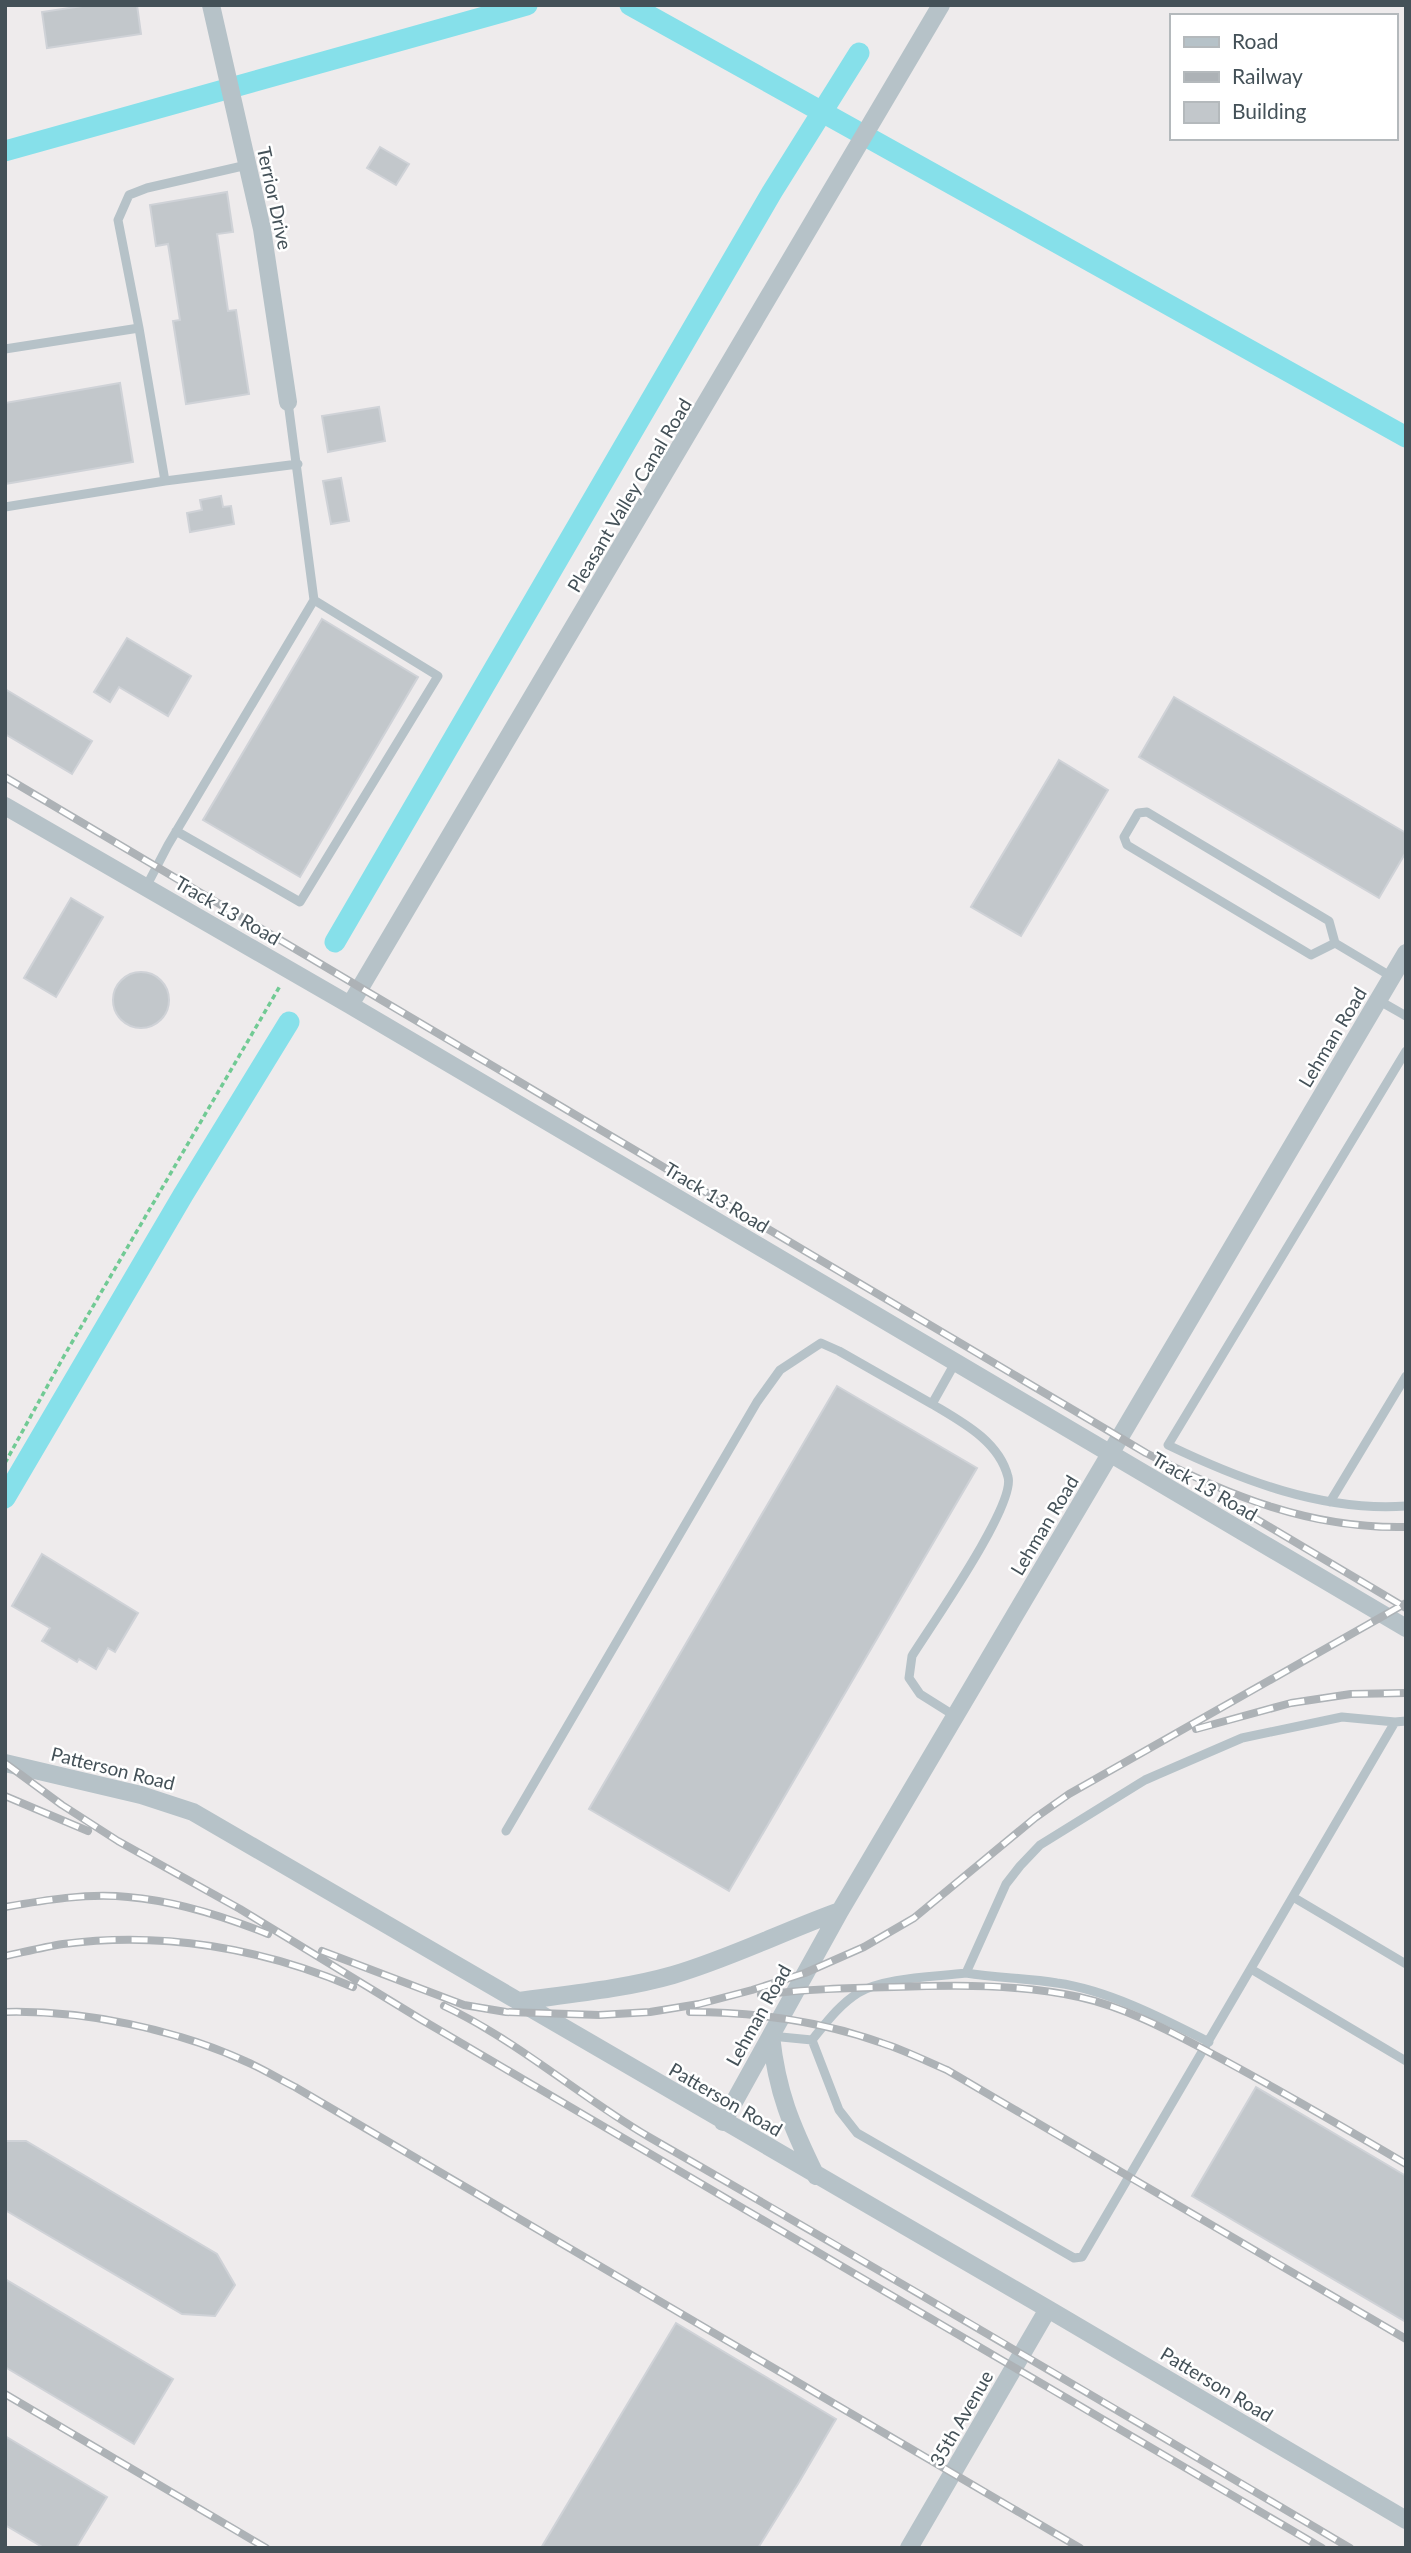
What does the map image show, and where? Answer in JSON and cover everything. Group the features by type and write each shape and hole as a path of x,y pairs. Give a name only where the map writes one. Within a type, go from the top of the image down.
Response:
{"street":[{"name":"Terrior Drive","path":"211,5 262,229 288,402"},
{"name":"Pleasant Valley Canal Road","path":"350,1005 941,5"},
{"name":"Track 13 Road","path":"5,806 350,1005 1406,1628"},
{"name":"Lehman Road","path":"723,2122 840,1911 1406,953"},
{"name":"Patterson Road","path":"5,1763 141,1795 193,1812 1406,2520"},
{"path":"519,2001 586,1993 672,1975 731,1955 799,1925 840,1911"},
{"path":"771,2036 782,2097 792,2127 816,2176"},
{"name":"35th Avenue","path":"909,2548 1048,2309"}],"lane":[{"path":"165,481 118,220 129,195 148,188 247,165"},
{"path":"5,349 139,328"},
{"path":"146,887 176,831 314,600 288,402"},
{"path":"5,507 165,481 298,464"},
{"path":"176,831 300,902 438,676 314,600"},
{"path":"1335,943 1311,955 1127,845 1125,837 1138,813 1147,812 1329,921 1335,943 1392,976"},
{"path":"1378,1000 1406,1016"},
{"path":"1406,1051 1168,1445 1212,1466 1269,1486 1330,1502 1406,1506"},
{"path":"506,1831 757,1402 780,1370 821,1343 968,1426 997,1452 1009,1479 1007,1494 995,1523 912,1656 909,1678 920,1694 956,1716"},
{"path":"932,1404 955,1363"},
{"path":"1330,1502 1406,1376"},
{"path":"966,1973 1006,1884 1020,1866 1040,1845 1145,1780 1242,1738 1342,1717 1406,1721"},
{"path":"812,2040 839,2110 857,2133 1074,2258 1082,2257 1395,1722"},
{"path":"1293,1897 1406,1964"},
{"path":"1251,1969 1406,2062"},
{"path":"812,2040 838,2009 859,1992 888,1983 966,1973 1060,1983 1158,2016 1209,2042"},
{"path":"771,2036 812,2040"}],"path":[{"path":"5,1463 64,1356 289,970"}],"building":[{"path":"89,5 137,5 141,34 47,48 42,12"},
{"path":"380,147 409,164 396,185 367,168"},
{"path":"227,192 233,232 217,234 228,311 236,310 249,394 186,404 173,321 180,320 168,244 156,246 150,205"},
{"path":"120,383 133,462 5,484 5,403"},
{"path":"379,407 385,441 328,452 322,416"},
{"path":"341,478 349,521 331,524 323,481"},
{"path":"221,496 223,507 231,506 234,524 190,532 187,513 202,510 200,500"},
{"path":"322,619 418,677 300,877 203,820"},
{"path":"127,638 191,676 168,716 119,687 110,702 94,692"},
{"path":"5,689 92,741 72,774 5,734"},
{"path":"1174,697 1406,833 1406,852 1379,898 1139,757"},
{"path":"1059,760 1108,790 1021,936 971,907"},
{"path":"71,898 103,917 56,997 24,978"},
{"path":"135,972 147,972 161,980 169,994 167,1011 161,1020 147,1028 135,1028 118,1016 113,1006 113,994 125,977"},
{"path":"837,1386 977,1468 729,1891 589,1809"},
{"path":"42,1554 138,1613 115,1652 108,1648 96,1669 79,1659 77,1662 42,1641 50,1628 12,1606"},
{"path":"1256,2087 1406,2176 1406,2322 1192,2196"},
{"path":"5,2141 26,2141 217,2254 235,2285 215,2316 182,2314 5,2210"},
{"path":"5,2279 173,2379 134,2444 5,2367"},
{"path":"676,2323 836,2419 799,2482 758,2548 541,2548"},
{"path":"5,2436 107,2497 76,2548 44,2548 5,2525"}],"waterway":[{"path":"5,151 527,5"},
{"path":"630,5 1406,437"},
{"path":"335,942 772,192 859,53"},
{"path":"5,1498 183,1195 289,1022"}],"railway":[{"path":"5,777 1146,1453 1208,1483 1272,1507 1337,1522 1406,1527"},
{"path":"1221,1498 1406,1608"},
{"path":"322,1951 464,2005 506,2012 599,2015 650,2012 699,2004 805,1973 864,1947 914,1918 1035,1818 1069,1794 1406,1603"},
{"path":"1196,1729 1291,1703 1351,1694 1406,1693"},
{"path":"5,1763 62,1805 118,1841 240,1909 422,2020 1322,2548"},
{"path":"5,1796 88,1831"},
{"path":"5,1907 82,1897 128,1897 199,1910 268,1934"},
{"path":"5,1956 63,1944 137,1940 174,1942 211,1946 283,1962 353,1987"},
{"path":"761,1995 827,1989 964,1986 1033,1990 1096,2001 1192,2043 1406,2164"},
{"path":"444,2006 497,2035 649,2137 1350,2548"},
{"path":"5,2012 66,2014 129,2024 190,2040 259,2068 1080,2548"},
{"path":"690,2012 763,2016 835,2029 890,2046 947,2070 1406,2339"},
{"path":"5,2394 266,2548"}]}
